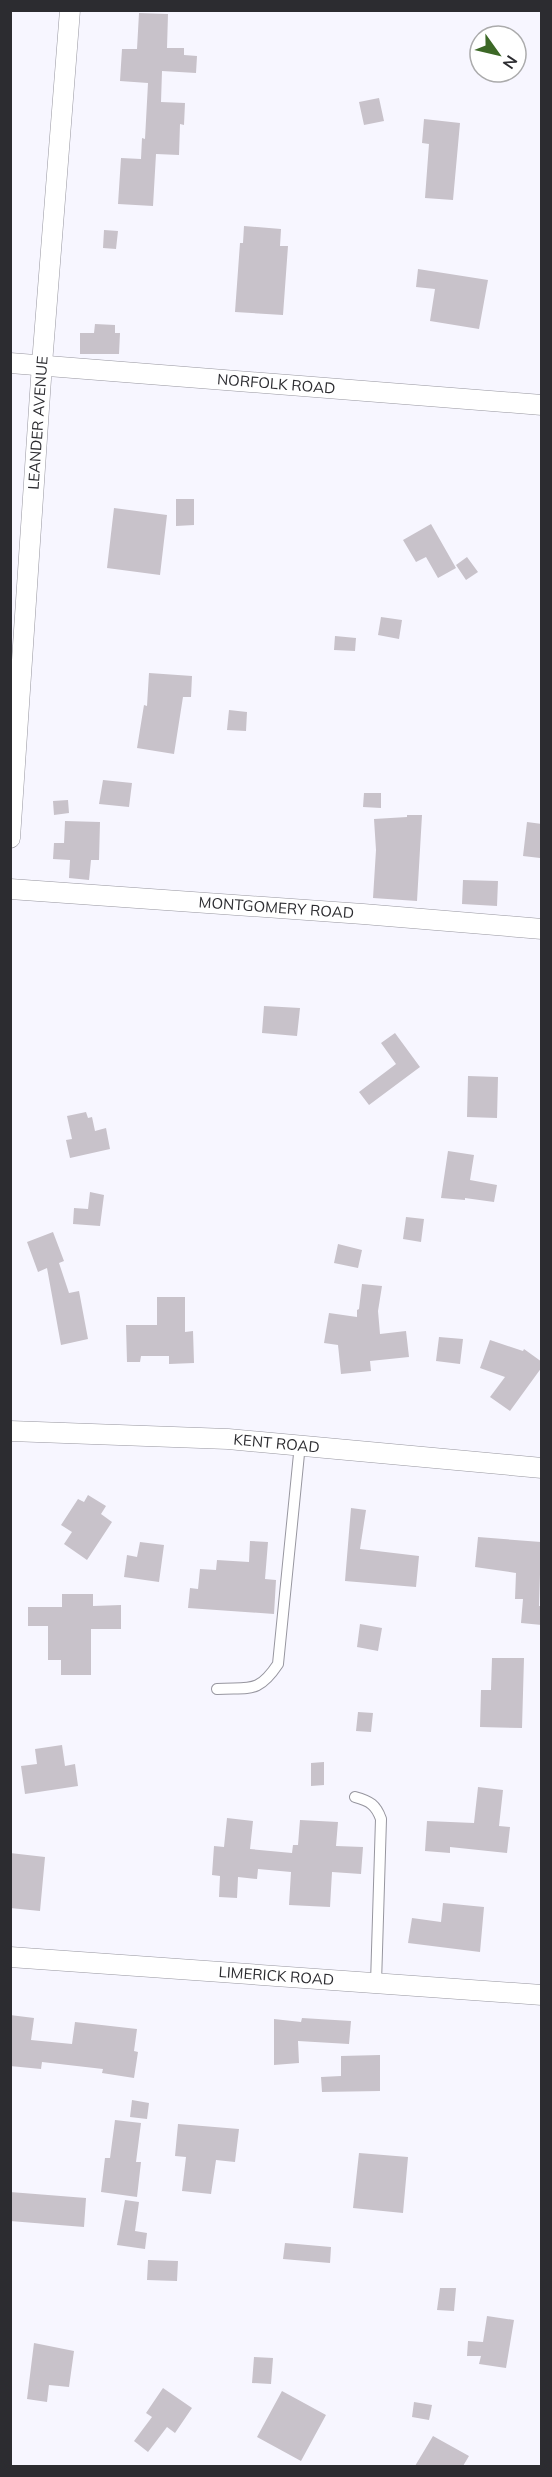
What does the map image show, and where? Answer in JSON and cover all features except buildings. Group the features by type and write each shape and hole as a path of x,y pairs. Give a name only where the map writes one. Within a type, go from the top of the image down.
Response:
{"street":[{"name":"LEANDER AVENUE","path":"10,838 42,364 70,10"},
{"name":"NORFOLK ROAD","path":"10,363 542,405"},
{"name":"MONTGOMERY ROAD","path":"10,889 542,929"},
{"name":"KENT ROAD","path":"10,1431 228,1438 542,1468"},
{"name":"LIMERICK ROAD","path":"10,1956 542,1995"}],"lane":[{"path":"217,1689 258,1687 270,1677 278,1664 300,1444"},
{"path":"355,1797 369,1801 377,1808 381,1819 376,1983"}]}
